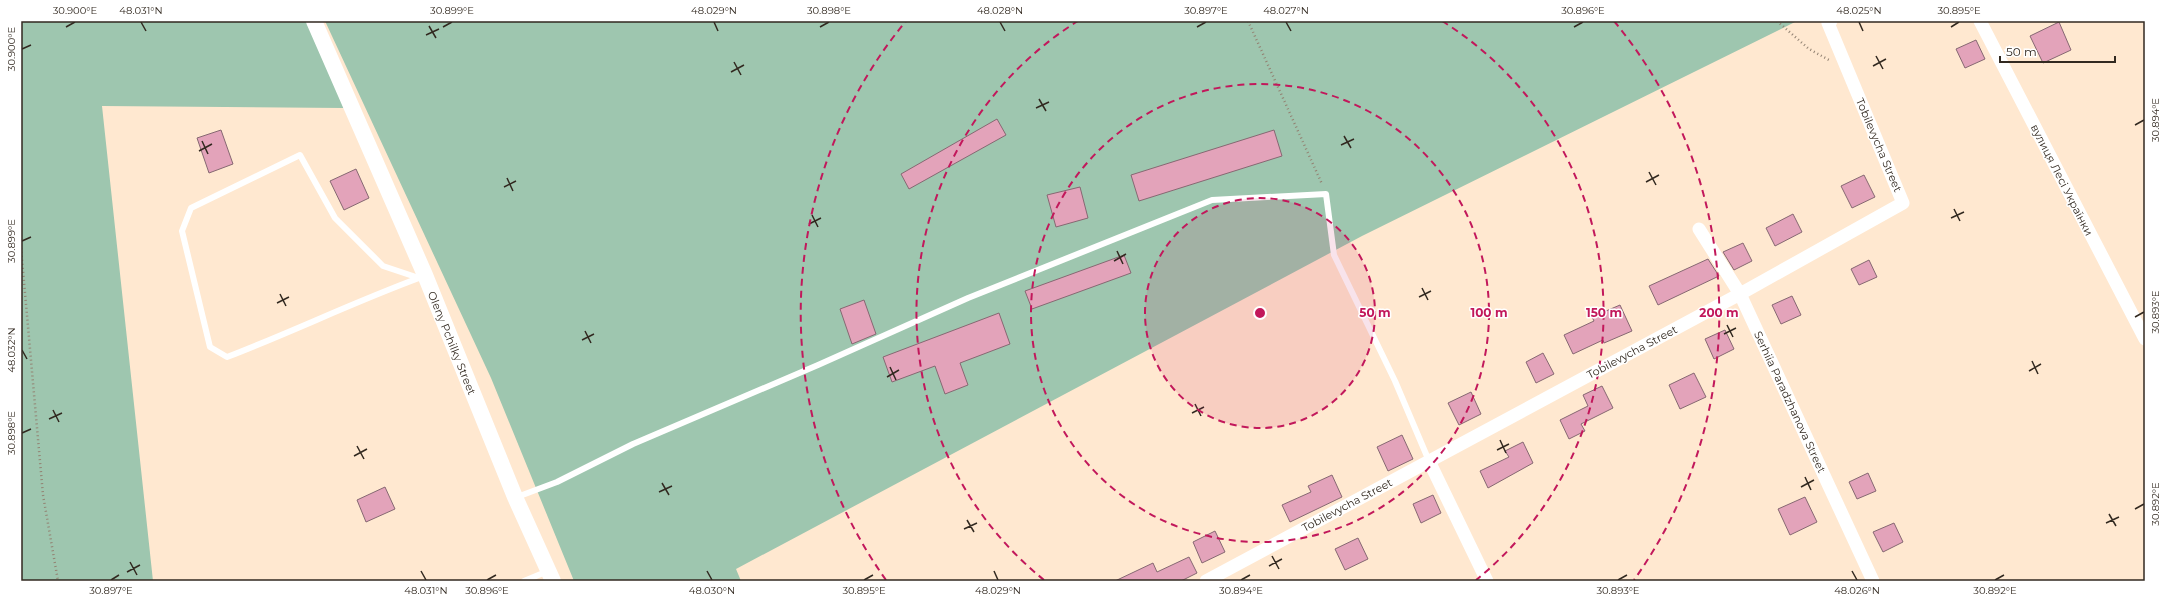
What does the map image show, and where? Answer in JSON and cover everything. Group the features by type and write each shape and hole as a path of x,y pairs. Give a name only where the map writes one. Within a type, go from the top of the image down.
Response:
{"street":[{"name":"Oleny Pchilky Street","path":"314,21 515,497 551,576"},
{"name":"Tobilevycha Street","path":"1206,581 1740,294 1903,203 1828,23 1831,21"},
{"name":"вулиця Лесі Українки","path":"1980,21 2145,339"},
{"name":"Serhiia Paradzhanova Street","path":"1699,229 1740,294 1873,581"},
{"path":"1429,461 1487,581"}],"lane":[{"path":"300,155 335,218 383,266 422,276 227,358 210,348 182,231 191,208 300,155"},
{"path":"515,497 557,482 633,444 818,365 968,298 1212,200 1326,194 1334,255 1395,381 1429,461"},
{"path":"524,581 551,576"}],"path":[{"path":"1248,21 1326,194"},
{"path":"1777,21 1809,49 1848,71"},
{"path":"21,248 43,495 58,581"}],"green space":[{"path":"21,21 306,21 344,108 102,106 153,581 21,581"},
{"path":"325,21 1797,21 1362,236 736,569 741,581 574,581 491,378"}],"building":[{"path":"2059,22 2071,50 2043,63 2030,36"},
{"path":"1976,40 1985,59 1965,68 1956,49"},
{"path":"997,119 1006,135 909,189 901,174"},
{"path":"221,130 233,164 209,173 197,138"},
{"path":"1274,130 1282,156 1139,201 1131,175"},
{"path":"356,169 369,198 344,210 330,181"},
{"path":"1864,175 1875,197 1852,208 1841,186"},
{"path":"1080,187 1088,218 1056,227 1047,195"},
{"path":"1793,214 1802,232 1775,246 1766,228"},
{"path":"1743,243 1752,261 1734,270 1723,252"},
{"path":"1124,255 1131,273 1032,309 1025,291"},
{"path":"1708,259 1719,276 1658,305 1649,286"},
{"path":"1869,260 1877,277 1859,285 1851,269"},
{"path":"1792,296 1801,315 1781,324 1772,305"},
{"path":"864,300 876,334 852,344 840,309"},
{"path":"1620,305 1632,331 1604,343 1603,340 1573,354 1564,335 1594,321 1592,317"},
{"path":"999,313 1010,344 960,363 968,385 945,394 935,366 892,382 883,357"},
{"path":"1725,330 1734,349 1714,359 1705,339"},
{"path":"1543,353 1554,374 1536,383 1526,362"},
{"path":"1694,373 1706,397 1680,409 1669,385"},
{"path":"1602,386 1613,408 1581,424 1585,431 1569,439 1560,420 1588,406 1583,395"},
{"path":"1471,392 1481,414 1459,425 1448,403"},
{"path":"1402,435 1413,459 1388,471 1377,447"},
{"path":"1523,442 1533,463 1488,488 1480,471 1509,457 1505,451"},
{"path":"1868,473 1876,491 1857,499 1849,482"},
{"path":"1332,475 1342,497 1290,522 1282,505 1311,492 1308,486"},
{"path":"385,487 395,509 366,522 357,500"},
{"path":"1433,495 1441,513 1421,523 1413,504"},
{"path":"1805,497 1817,522 1790,535 1778,509"},
{"path":"1894,523 1903,542 1883,552 1873,532"},
{"path":"1215,531 1225,552 1202,563 1193,542"},
{"path":"1358,538 1368,559 1345,570 1335,549"},
{"path":"1189,557 1197,573 1181,581 1115,581 1153,563 1157,572"}]}
